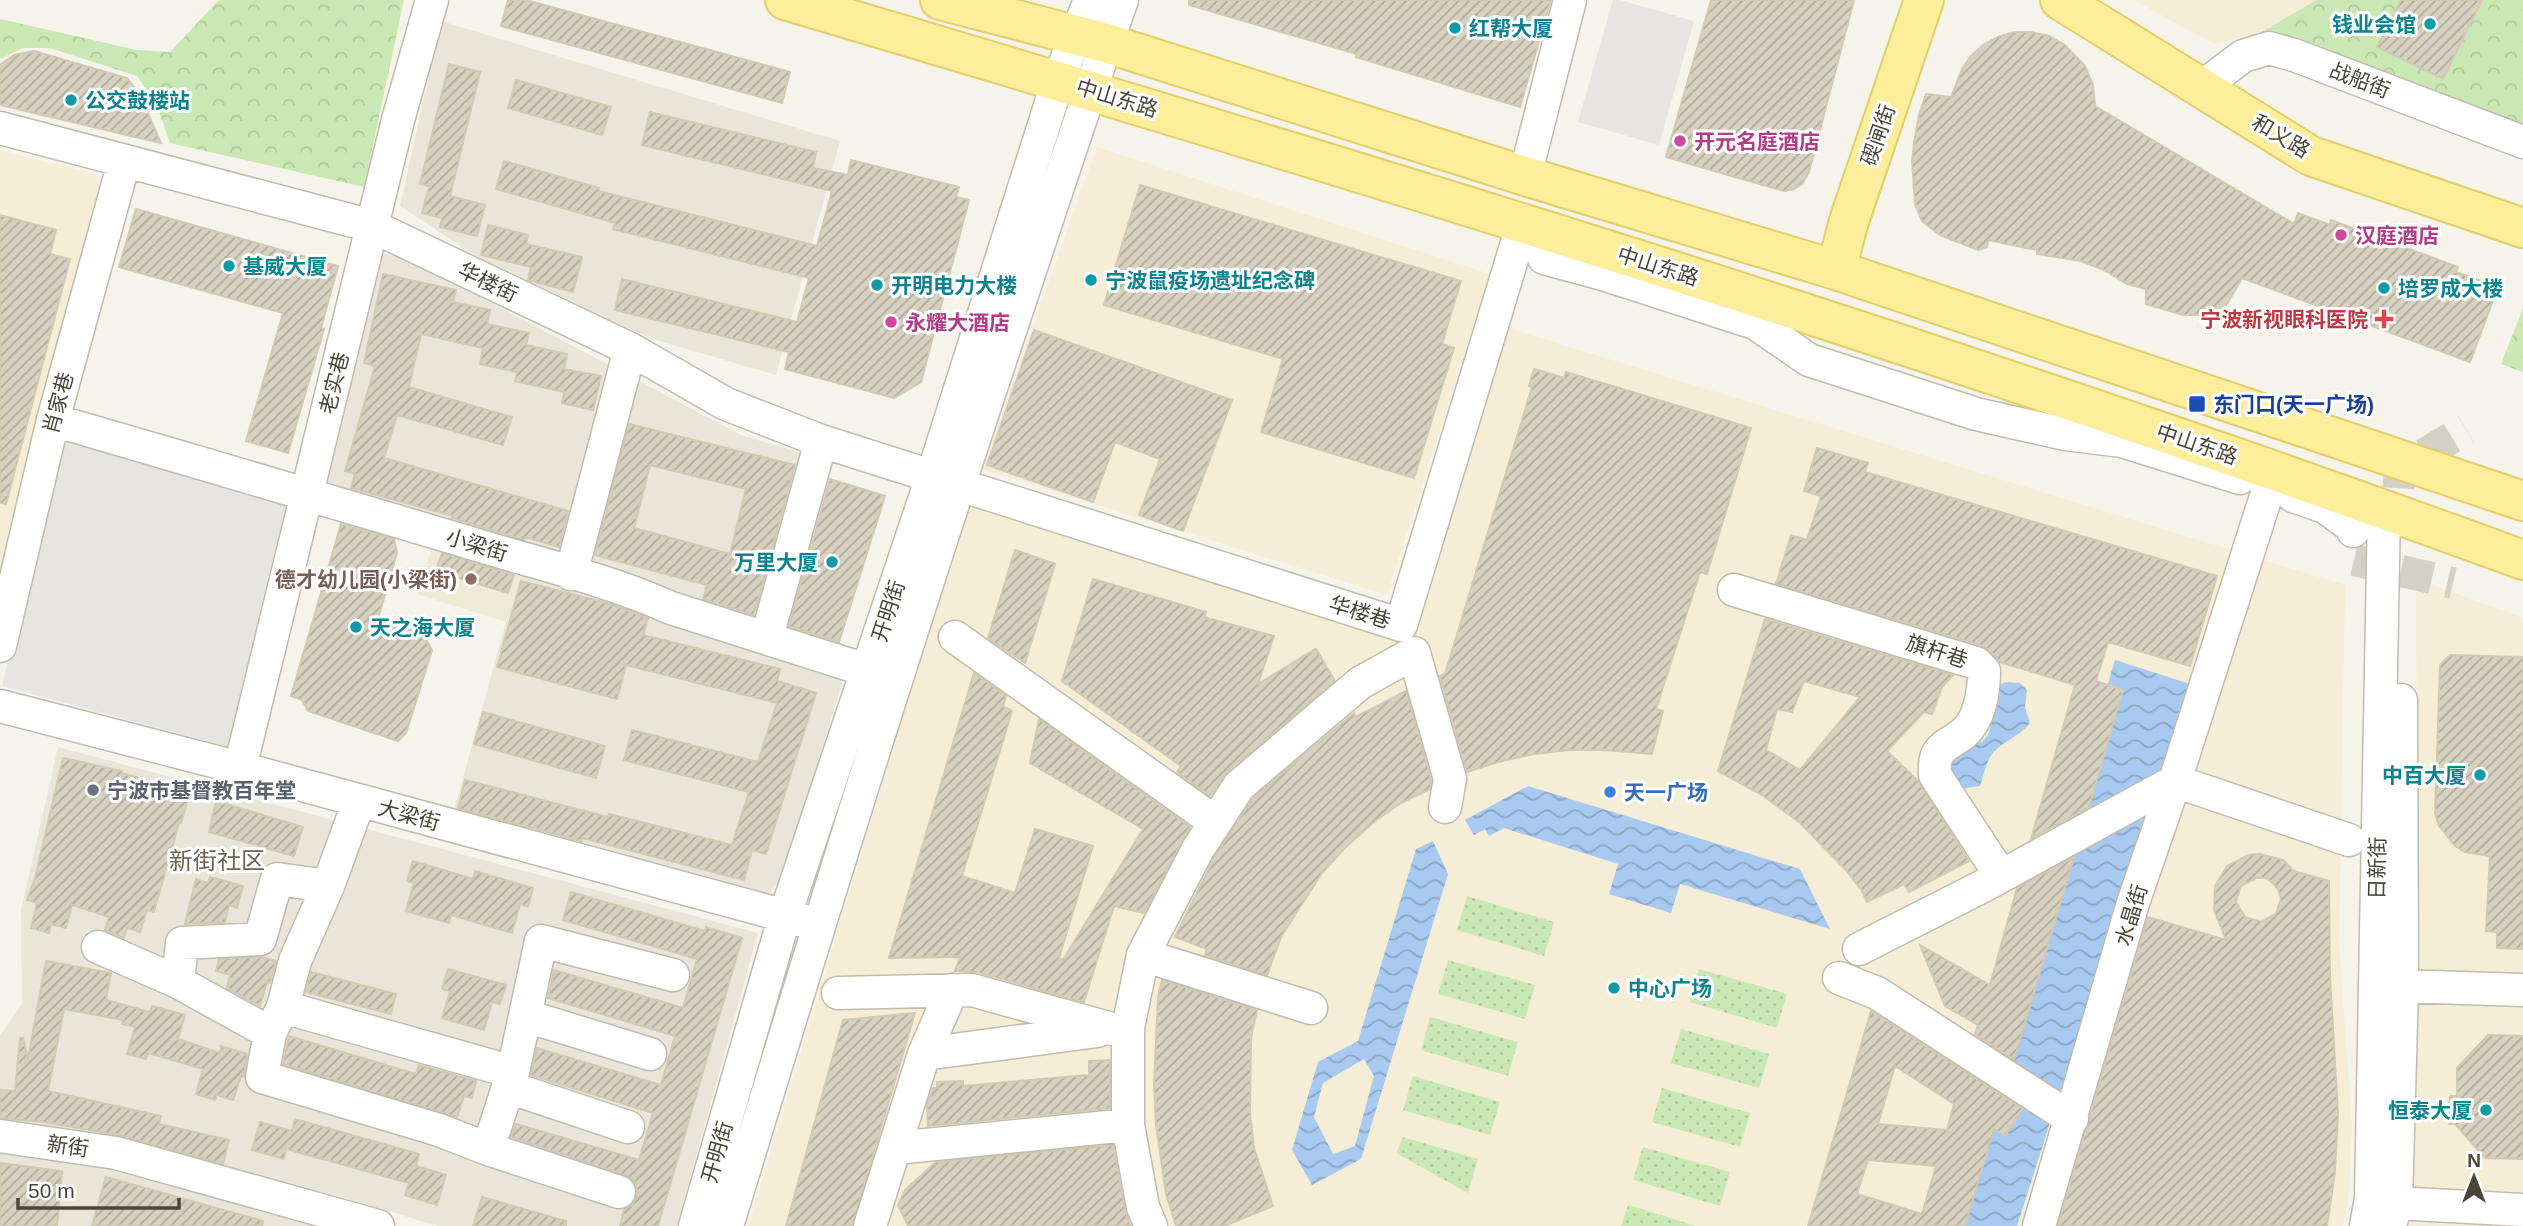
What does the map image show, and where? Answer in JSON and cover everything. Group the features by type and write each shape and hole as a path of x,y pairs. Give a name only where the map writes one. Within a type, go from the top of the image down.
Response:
{"main road":[{"name":"中山东路","path":"785,0 1073,85 1736,291 2124,418 2523,561"},
{"path":"940,0 1091,39 1525,176 1836,270 2523,501"},
{"name":"碶闸街","path":"1836,270 1849,221 1924,0"},
{"name":"和义路","path":"2060,0 2311,156 2523,228"}],"street":[{"name":"老实巷","path":"240,768 398,120 432,0"},
{"name":"开明街","path":"1090,0 1091,39"},
{"name":"开明街","path":"727,1226 818,925 882,675 1073,85 1091,39 1122,0"},
{"path":"1525,176 1570,0"},
{"name":"战船街","path":"2202,87 2243,56 2269,48 2294,55 2523,142"},
{"name":"华楼街","path":"0,128 372,226 630,349 726,404 821,441 945,481"},
{"name":"肖家巷","path":"0,646 53,420 124,162"},
{"name":"华楼巷","path":"945,481 1401,625 1523,223"},
{"name":"中山东路","path":"1544,258 1755,323 1809,360 1951,406 2065,433 2122,441 2269,487 2325,507 2352,527 2353,531"},
{"path":"571,574 630,349"},
{"name":"小梁街","path":"53,420 571,574 882,675"},
{"path":"767,638 821,441"},
{"name":"水晶街","path":"2039,1226 2065,1114 2269,487"},
{"name":"日新街","path":"2393,1215 2402,986 2401,701 2394,513"},
{"name":"日新街","path":"2365,1226 2371,1199 2394,513"},
{"name":"旗杆巷","path":"1734,590 1976,663 1984,671 1984,686 1977,715 1965,732 1943,745 1934,760 1934,775 2001,876"},
{"path":"955,637 1215,822"},
{"path":"1152,1226 1143,1207 1128,1125 1120,1029 1143,955 1178,884 1239,786 1360,683 1414,653 1450,779 1446,807"},
{"name":"开明街","path":"695,1226 785,915 882,675"},
{"name":"大梁街","path":"0,706 240,768 818,925"},
{"path":"1859,949 2001,876 2175,781 2350,840"},
{"path":"359,802 328,886 295,961 276,1020 262,1077 439,1130 619,1192"},
{"path":"178,982 182,943 260,939 277,879 328,886"},
{"path":"488,1149 511,1080 541,941 673,975"},
{"path":"98,947 276,1020 511,1080 628,1127"},
{"path":"1143,955 1311,1007"},
{"path":"1839,978 1877,993 2065,1114"},
{"path":"2402,986 2523,990"},
{"path":"876,1223 895,1148 924,1054 952,990"},
{"path":"838,993 972,990 1120,1029"},
{"path":"526,1016 650,1054"},
{"path":"924,1054 1120,1029"},
{"path":"895,1148 1128,1125"},
{"name":"新街","path":"0,1136 117,1153 318,1218 378,1226"},
{"path":"2393,1215 2523,1210"}],"shaded area":[{"path":"1613,0 1694,21 1659,145 1578,122"},
{"path":"2134,0 2316,0 2262,32 2214,44"},
{"path":"441,21 840,141 776,375 656,340 533,289 479,258 400,206"},
{"path":"1097,147 1490,274 1387,595 982,469"},
{"path":"0,150 97,175 100,187 0,590"},
{"path":"381,253 410,260 741,435 811,456 764,622 325,489 320,481"},
{"name":"天一广场","path":"1508,328 2345,585 2339,945 2352,1127 2349,1191 2343,1226 748,1226 969,499 1410,639"},
{"path":"61,438 301,504 229,747 2,686"},
{"name":"德才幼儿园(小梁街)","path":"435,537 524,565 506,622 417,594"},
{"path":"524,565 843,679 785,873 762,903 450,825"},
{"path":"2416,579 2523,618 2523,1226 2406,1226 2410,1198 2418,1018"},
{"path":"58,747 758,933 677,1226 438,1226 335,1195 0,1124 0,1035 22,1004 21,910"},
{"path":"0,1142 369,1226 0,1226"}],"green space":[{"path":"219,0 404,0 364,187 170,143 156,103 137,76 50,48 23,48 0,59 0,19 137,50 170,52"},
{"path":"2316,0 2523,0 2523,129 2262,32"},
{"path":"2523,308 2523,372 2501,364"},
{"path":"1467,896 1554,922 1544,956 1457,930"},
{"path":"1448,960 1535,985 1525,1019 1438,994"},
{"path":"1699,969 1787,994 1777,1028 1690,1002"},
{"path":"1430,1017 1518,1042 1508,1076 1421,1050"},
{"path":"1681,1029 1769,1054 1759,1088 1671,1063"},
{"path":"1413,1076 1500,1102 1490,1135 1403,1110"},
{"path":"1662,1088 1750,1113 1740,1147 1652,1122"},
{"path":"1403,1137 1478,1159 1468,1193 1396,1153"},
{"path":"1643,1147 1730,1172 1720,1206 1633,1180"},
{"path":"1629,1205 1696,1226 1621,1226"}],"water":[{"path":"2115,660 2190,684 2017,1226 1944,1226"},
{"path":"2005,682 2020,683 2027,690 2025,707 2030,723 1993,753 1980,786 1959,789 1945,759 1965,745 1982,742 1989,733 1996,688"},
{"path":"1528,786 1800,869 1830,929 1680,884 1671,913 1609,894 1618,864 1504,828 1489,836 1485,829 1474,835 1465,820"},
{"path":"1433,841 1448,874 1361,1159 1312,1185 1292,1150 1318,1062 1358,1041 1416,849","holes":["1364,1059 1374,1076 1355,1146 1333,1154 1314,1117 1323,1083"]}],"building":[{"path":"508,0 526,0 790,72 782,103 501,26"},
{"name":"红帮大厦","path":"1189,0 1551,0 1520,107 1356,57 1357,54 1189,5"},
{"path":"1711,0 1854,0 1809,172 1802,184 1794,189 1784,191 1666,157"},
{"name":"钱业会馆","path":"2401,0 2482,0 2443,79 2377,47"},
{"path":"2014,32 2049,36 2065,45 2085,66 2093,85 2095,106 2294,224 2298,213 2330,225 2331,220 2458,267 2456,272 2498,287 2470,362 2242,278 2227,304 2213,315 2183,315 2146,304 2146,289 2127,284 2104,270 2081,261 2037,254 2037,250 1988,240 1987,247 1978,250 1940,235 1922,221 1915,204 1912,162 1919,115 1926,94 1951,97 1962,69 1971,56 1983,45"},
{"name":"公交鼓楼站","path":"34,51 127,78 140,95 161,143 0,105 0,65 14,55"},
{"path":"449,64 480,72 450,196 485,205 477,236 440,227 442,218 422,213 429,186 420,184"},
{"path":"516,80 611,107 602,135 508,108"},
{"path":"650,112 816,152 813,168 848,175 851,160 959,187 956,197 969,200 921,382 894,398 785,369 789,352 615,310 622,279 797,322 809,278 613,229 615,223 496,189 504,161 599,188 599,191 817,246 832,191 642,145"},
{"path":"1140,185 1461,281 1442,344 1454,348 1414,478 1261,432 1283,359 1104,305"},
{"name":"基威大厦","path":"136,209 338,266 321,328 324,329 288,453 246,441 283,313 119,267"},
{"path":"0,215 56,230 50,254 70,259 6,504 0,503"},
{"path":"488,225 528,235 526,244 582,257 573,292 528,280 531,267 481,255"},
{"path":"383,274 456,290 453,302 490,310 487,324 529,333 526,345 567,354 564,369 601,376 593,410 562,403 564,392 515,381 517,372 480,364 483,348 421,334 409,387 512,417 503,445 397,415 384,458 568,511 559,547 525,537 524,540 452,518 453,516 351,488 355,474 345,471 375,366 364,363"},
{"path":"1034,330 1232,400 1183,531 1139,515 1160,459 1115,442 1093,502 987,465"},
{"path":"1534,369 1564,378 1566,372 1751,428 1707,574 1700,572 1656,709 1663,711 1652,754 1569,750 1534,754 1467,772 1440,676 1445,674 1532,387 1529,386"},
{"path":"629,424 795,465 754,615 703,599 707,585 595,555","holes":["650,465 746,489 730,554 634,528"]},
{"path":"1817,448 1868,463 1865,472 2217,576 2190,666 2108,642 2096,681 2123,690 2089,807 2031,839 2075,685 2000,662 1981,645 1776,584 1791,535 1807,540 1821,496 1804,491"},
{"name":"万里大厦","path":"830,479 885,496 839,642 789,626"},
{"name":"天之海大厦","path":"341,524 394,539 397,553 378,619 424,635 432,650 406,733 398,741 308,711 302,700 291,696"},
{"path":"1015,550 1055,564 1025,663 988,638"},
{"path":"442,553 514,575 508,593 436,571"},
{"path":"1093,579 1206,612 1204,617 1274,636 1258,684 1316,649 1335,681 1227,772 1210,796 1177,772 1181,766 1062,681"},
{"path":"521,581 614,605 648,618 643,635 780,669 777,681 816,693 766,854 752,850 744,880 458,808 465,780 608,817 609,814 732,845 749,792 624,760 632,730 758,762 777,703 626,665 617,699 497,667"},
{"path":"1765,619 1953,675 1942,687 1932,714 1924,712 1887,751 1919,782 1969,861 1909,892 1904,884 1867,902 1845,869 1800,823 1762,795 1718,771","holes":["1804,681 1860,697 1800,770 1766,750 1777,709 1792,712"]},
{"path":"2450,655 2523,657 2523,949 2497,948 2497,932 2486,931 2490,856 2465,852 2455,846 2439,826 2435,813 2440,665"},
{"path":"974,673 1006,696 1003,706 1012,711 962,876 1015,893 1035,829 1093,846 1059,958 1063,960 1143,829 1030,763 1039,719 1190,827 1144,913 1114,906 1084,1002 977,972 955,971 960,957 889,958"},
{"path":"1406,691 1431,780 1430,789 1401,803 1375,821 1322,873 1281,937 1267,975 1205,955 1207,949 1175,937 1214,858 1253,798 1354,713 1356,717"},
{"path":"483,712 605,746 596,778 474,744"},
{"path":"63,758 122,771 190,793 154,912 147,910 140,932 127,928 124,938 105,930 109,917 72,905 66,928 51,924 49,933 31,928 37,903 27,900 35,878"},
{"path":"216,801 303,827 294,856 209,832"},
{"path":"2260,854 2283,860 2294,871 2329,881 2330,976 2338,1113 2335,1172 2327,1226 2058,1226 2148,917 2226,940 2214,910 2215,886 2227,866 2248,855","holes":["2256,878 2265,878 2278,889 2281,898 2276,914 2261,922 2245,917 2236,902 2241,886"]},
{"path":"2074,857 2014,1060 1975,1034 1978,1025 1945,1006 1920,945 1990,985 2017,888"},
{"path":"413,861 473,879 475,871 533,888 528,907 520,904 512,933 451,915 449,923 406,911 414,883 407,881"},
{"path":"210,877 243,886 237,908 229,905 225,922 185,924 196,879 208,883"},
{"path":"571,892 705,931 706,927 742,938 658,1226 620,1226 624,1209 632,1205 637,1197 633,1180 625,1175 511,1137 516,1124 639,1160 653,1113 531,1075 537,1048 661,1085 675,1036 548,998 554,970 683,1008 697,959 563,920"},
{"path":"262,957 276,961 260,1006 227,988 230,975 216,971 219,959"},
{"path":"46,961 111,973 106,1000 150,1012 152,1006 185,1015 178,1039 220,1053 221,1046 247,1054 244,1077 241,1076 233,1100 217,1095 215,1100 196,1094 203,1069 148,1053 146,1059 127,1054 135,1027 122,1024 123,1020 64,1009 48,1091 161,1116 159,1124 229,1140 223,1164 119,1135 44,1122 0,1118 0,1090 15,1091 20,1038 23,1038 28,1059"},
{"path":"448,969 506,985 500,1004 492,1002 484,1030 442,1018 450,991 442,989"},
{"path":"311,972 396,994 391,1014 306,992"},
{"path":"1162,980 1257,1010 1251,1038 1250,1113 1254,1148 1273,1206 1224,1226 1176,1226 1166,1194 1156,1125 1154,1085 1158,997"},
{"path":"1871,1011 2023,1109 2005,1136 1994,1129 1965,1226 1808,1226","holes":["1895,1066 1954,1104 1947,1130 1878,1124","1868,1160 1936,1166 1922,1214 1857,1194"]},
{"path":"915,1013 852,1226 786,1226 843,1020"},
{"name":"恒泰大厦","path":"2488,1035 2523,1036 2523,1159 2485,1158 2455,1124 2449,1124 2450,1096 2457,1096 2457,1068"},
{"path":"289,1036 416,1074 419,1065 476,1081 472,1098 464,1096 457,1117 283,1064"},
{"path":"1110,1060 1110,1108 928,1126 927,1105 933,1088 937,1088 937,1082 963,1081 963,1086 1089,1075 1089,1061"},
{"path":"295,1119 419,1154 416,1166 446,1175 437,1205 405,1195 409,1183 286,1149 284,1159 252,1150 260,1122 292,1131"},
{"path":"1113,1145 1125,1210 1131,1226 908,1226 898,1205 905,1190 936,1162"},
{"path":"0,1163 62,1171 57,1226 0,1226"},
{"path":"106,1177 263,1221 262,1226 92,1226"},
{"path":"482,1197 566,1221 566,1226 473,1226"}],"tunnel":[{"path":"2395,536 2400,469 2466,429"},
{"path":"2354,560 2453,583"}],"place":[{"name":"钱业会馆","path":"2430,24"},
{"name":"红帮大厦","path":"1455,28"},
{"name":"公交鼓楼站","path":"71,100"},
{"name":"开元名庭酒店","path":"1680,141"},
{"name":"汉庭酒店","path":"2341,235"},
{"name":"基威大厦","path":"229,266"},
{"name":"宁波鼠疫场遗址纪念碑","path":"1091,280"},
{"name":"开明电力大楼","path":"877,285"},
{"name":"培罗成大楼","path":"2384,288"},
{"name":"宁波新视眼科医院","path":"2384,319"},
{"name":"永耀大酒店","path":"891,322"},
{"name":"东门口(天一广场)","path":"2197,404"},
{"name":"万里大厦","path":"832,562"},
{"name":"德才幼儿园(小梁街)","path":"471,579"},
{"name":"天之海大厦","path":"356,627"},
{"name":"中百大厦","path":"2480,775"},
{"name":"宁波市基督教百年堂","path":"93,790"},
{"name":"天一广场","path":"1610,792"},
{"name":"中心广场","path":"1614,988"},
{"name":"恒泰大厦","path":"2486,1110"}],"district":[{"name":"新街社区","path":"217,860"}]}
